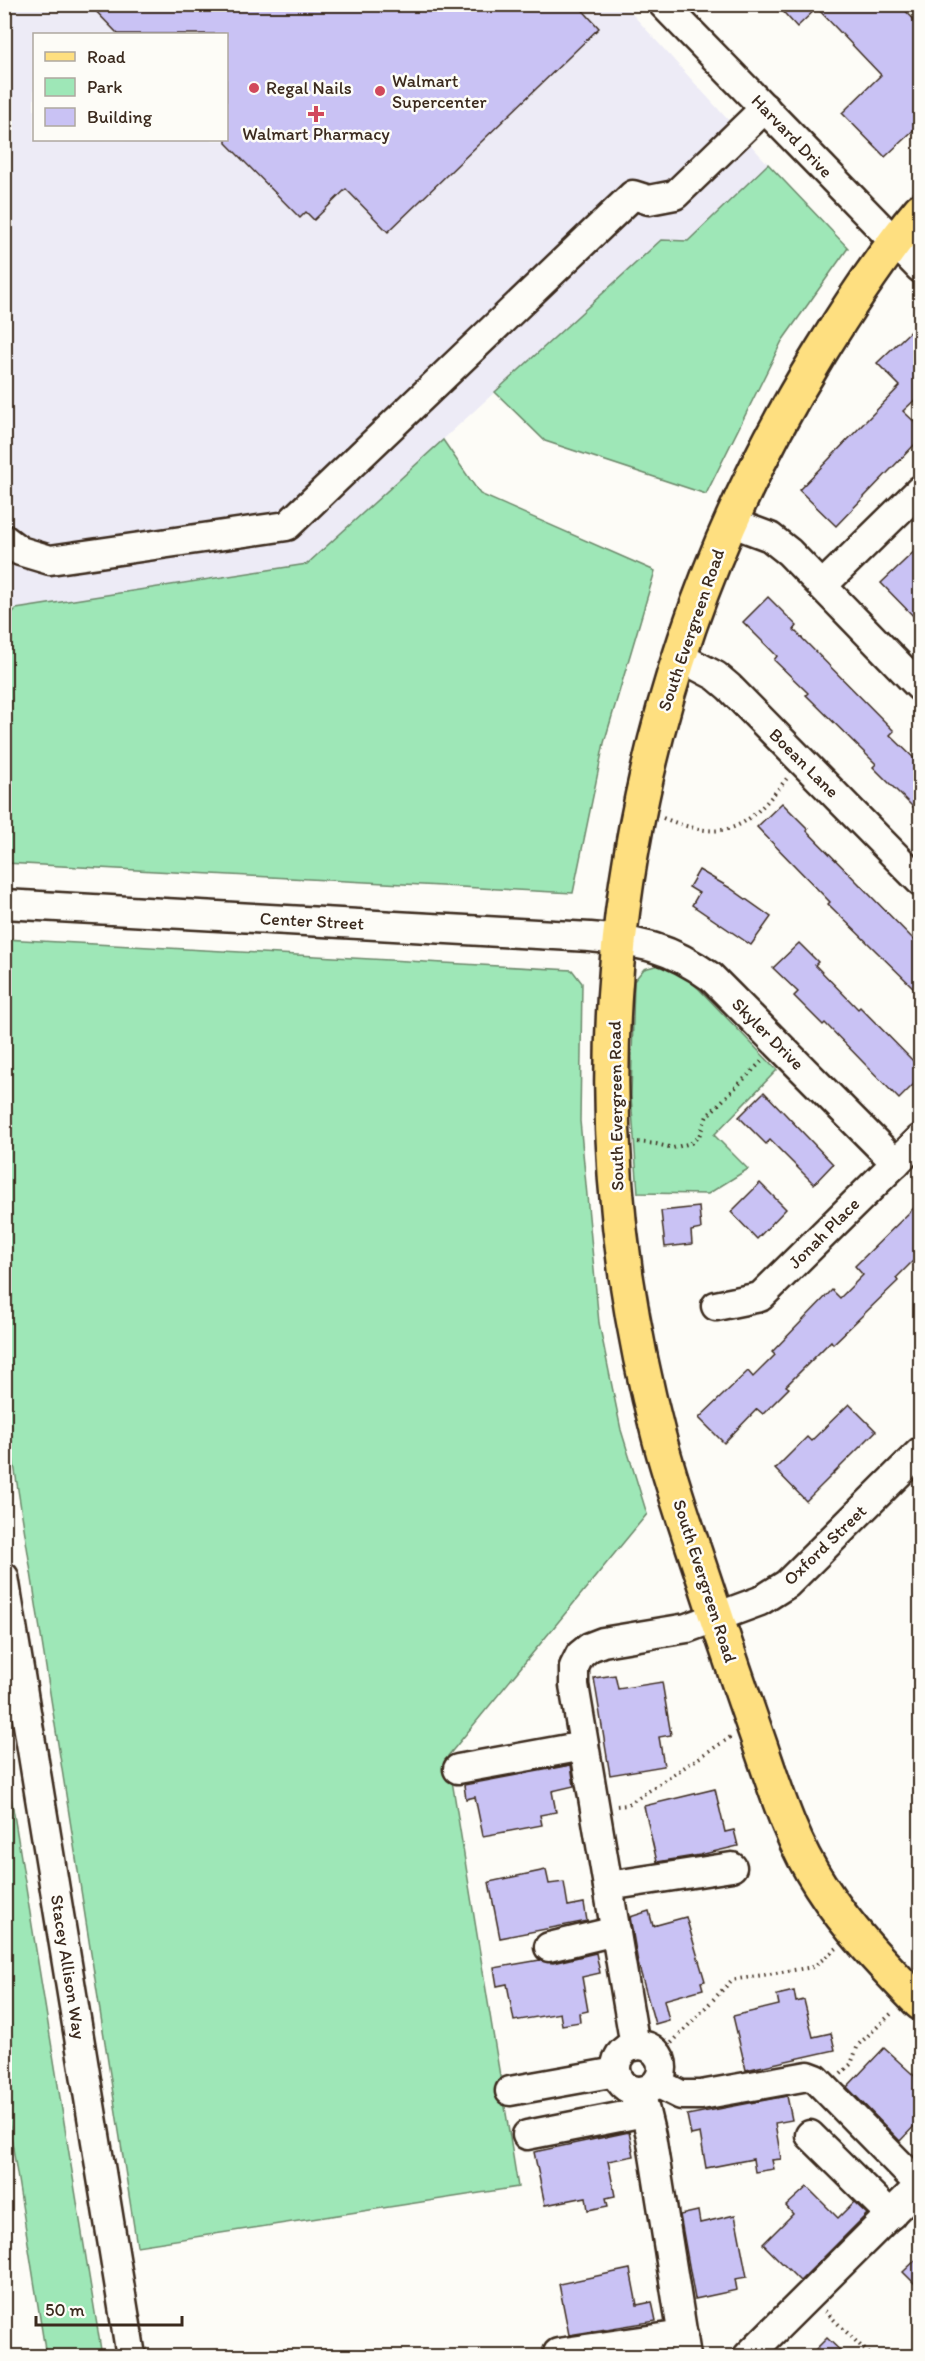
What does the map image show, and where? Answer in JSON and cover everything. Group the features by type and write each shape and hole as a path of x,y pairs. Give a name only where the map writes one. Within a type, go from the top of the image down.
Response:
{"main road":[{"name":"South Evergreen Road","path":"917,1999 856,1934 828,1898 804,1858 785,1817 660,1441 641,1362 625,1273 614,1141 614,1014 620,940 632,844 654,741 678,656 730,522 785,409 838,324 895,242 921,210"}],"street":[{"name":"Harvard Drive","path":"663,4 921,268"},
{"path":"4,539 20,551 50,560 286,526 633,195 649,200 675,195 765,108"},
{"path":"822,586 921,490"},
{"path":"730,522 770,537 789,552 921,687"},
{"name":"Boean Lane","path":"678,656 716,676 921,881"},
{"name":"Center Street","path":"4,904 620,940"},
{"name":"Skyler Drive","path":"620,940 651,946 686,959 711,977 896,1163"},
{"name":"Jonah Place","path":"716,1306 760,1297 921,1139"},
{"name":"Oxford Street","path":"684,2346 651,2136 647,2078 608,1886 574,1685 574,1667 580,1655 590,1647 603,1642 687,1628 760,1601 787,1584 921,1452"},
{"name":"Stacey Allison Way","path":"4,1577 131,2356"},
{"path":"458,1769 584,1746"},
{"path":"608,1886 732,1867"},
{"path":"549,1947 616,1931"},
{"path":"510,2091 616,2072 617,2060 624,2051 647,2078 681,2095 701,2095 808,2076 816,2079 921,2185 748,2356"},
{"path":"527,2135 647,2078"},
{"path":"810,2135 891,2215"},
{"path":"558,2353 684,2346"}],"path":[{"path":"639,809 685,827 708,832 729,829 748,819 764,806 801,760"},
{"path":"614,1141 656,1144 673,1148 691,1143 699,1136 707,1116 778,1045"},
{"path":"595,1808 627,1804 728,1737 754,1728"},
{"path":"647,2078 732,1980 813,1967 856,1934"},
{"path":"828,2092 851,2064 858,2045 917,1999"},
{"path":"810,2296 871,2356"}],"shaded area":[{"path":"4,5 624,5 768,164 688,241 661,240 307,564 16,609 4,600"}],"green space":[{"path":"768,164 848,248 782,341 706,494 545,441 495,392 661,240 688,241"},
{"path":"443,440 480,494 655,571 604,743 573,893 5,863 5,620 16,609 307,564"},
{"path":"4,939 572,970 582,983 580,1121 599,1323 621,1430 647,1514 448,1756 518,2187 137,2246 5,1407"},
{"path":"659,965 676,970 699,989 777,1070 714,1135 748,1169 708,1194 638,1193 631,1096 634,981 644,969"},
{"path":"5,1759 102,2356 46,2356 5,2098"}],"building":[{"name":"Walmart Supercenter","path":"89,4 577,4 599,28 388,232 346,189 314,220 306,212 300,218 226,143 228,141 228,33 117,33"},
{"path":"776,4 899,4 921,27 921,123 885,157 842,113 881,75 817,8 797,27"},
{"path":"921,321 921,394 903,411 921,428 921,438 836,526 799,490 900,386 877,363"},
{"path":"921,545 921,624 881,583"},
{"path":"768,597 797,626 794,630 894,731 890,735 921,765 921,815 873,767 876,764 806,695 808,693 774,660 777,656 743,622"},
{"path":"782,803 921,947 921,995 828,904 830,902 757,827"},
{"path":"699,870 730,888 771,917 751,945 692,905 699,893 689,887"},
{"path":"799,943 818,962 815,965 921,1069 921,1077 899,1099 825,1023 823,1025 794,996 798,992 773,968"},
{"path":"764,1092 833,1164 814,1184 770,1140 766,1144 739,1117"},
{"path":"760,1183 786,1209 757,1239 731,1212"},
{"path":"921,1201 921,1253 896,1278 898,1281 833,1344 831,1341 786,1386 789,1388 763,1414 757,1409 724,1443 699,1418 748,1371 753,1377 775,1355 772,1352 832,1290 840,1298 863,1275 855,1266"},
{"path":"699,1207 701,1229 691,1231 692,1244 665,1247 661,1211"},
{"path":"849,1404 876,1431 806,1501 775,1469 807,1437 811,1441"},
{"path":"615,1675 618,1689 662,1682 671,1735 659,1737 664,1766 610,1775 594,1678"},
{"path":"571,1765 574,1786 552,1791 556,1812 540,1815 542,1825 483,1836 475,1797 466,1799 464,1785"},
{"path":"715,1789 725,1832 734,1830 738,1846 657,1862 644,1806"},
{"path":"546,1870 549,1884 564,1882 568,1906 584,1903 587,1921 500,1938 489,1882"},
{"path":"649,1911 653,1926 686,1917 705,1981 701,1982 703,1989 664,2000 669,2020 655,2024 638,1963 630,1917"},
{"path":"596,1953 600,1973 582,1977 588,2011 579,2013 580,2022 562,2025 560,2013 514,2021 507,1984 497,1986 494,1968 540,1960 553,1963"},
{"path":"794,1991 796,2002 804,2000 813,2037 831,2033 835,2050 746,2070 733,2016 779,2005 777,1995"},
{"path":"884,2048 921,2082 921,2119 900,2141 847,2087"},
{"path":"787,2096 792,2120 775,2123 781,2159 772,2160 774,2169 755,2172 753,2159 706,2168 700,2133 691,2135 687,2115"},
{"path":"629,2132 634,2156 608,2161 615,2196 606,2198 608,2206 588,2210 586,2197 545,2205 534,2152"},
{"path":"807,2187 838,2218 854,2202 867,2214 800,2281 763,2244 793,2214 786,2206"},
{"path":"698,2211 700,2223 735,2215 747,2277 735,2279 737,2290 695,2299 680,2215"},
{"path":"921,2255 921,2290 903,2272"},
{"path":"630,2269 637,2305 652,2302 656,2321 569,2335 559,2284"},
{"path":"827,2338 846,2356 809,2356"}],"place":[{"name":"Regal Nails","path":"254,88"},
{"name":"Walmart Supercenter","path":"380,91"},
{"name":"Walmart Pharmacy","path":"316,114"}]}
